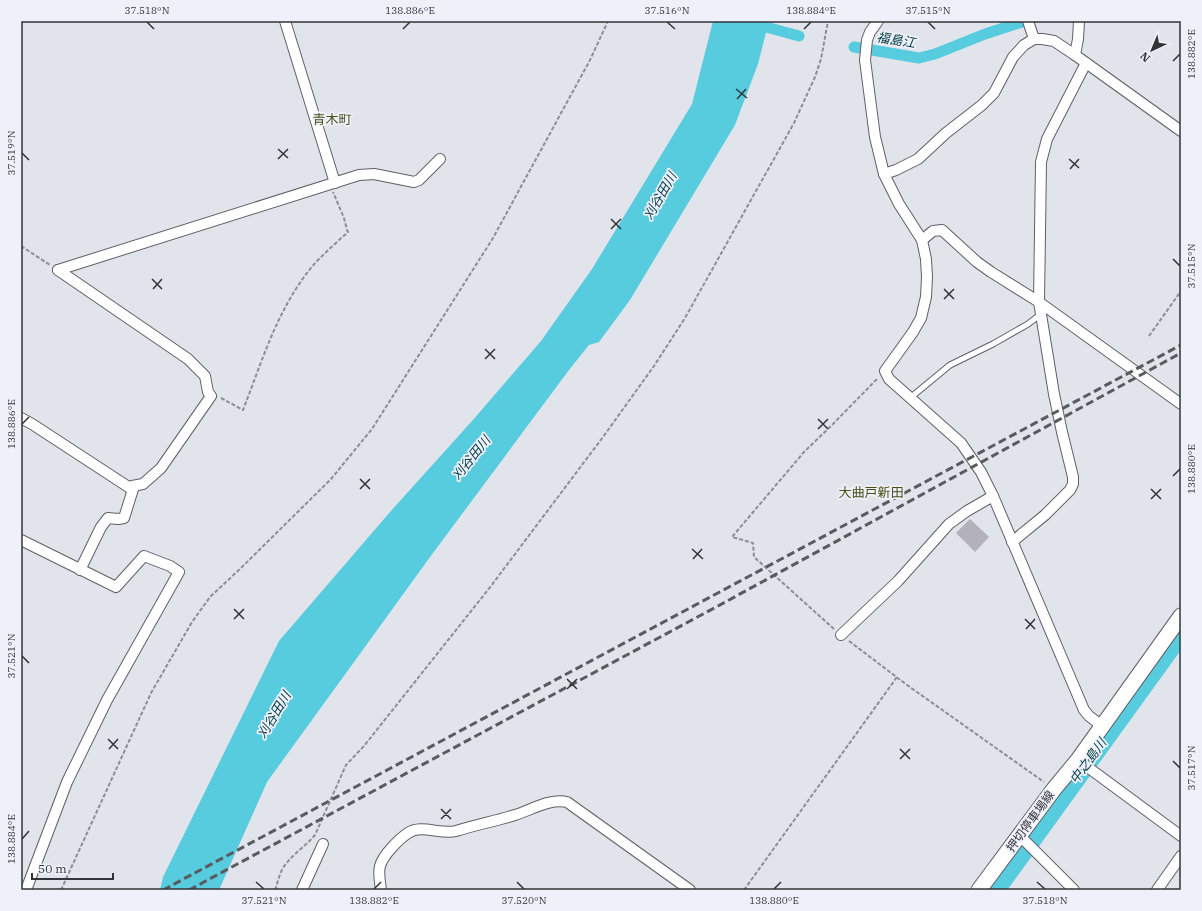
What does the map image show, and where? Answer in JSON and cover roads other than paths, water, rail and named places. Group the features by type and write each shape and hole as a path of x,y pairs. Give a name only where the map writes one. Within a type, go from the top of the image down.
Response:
{"main road":[{"name":"押切停車場線","path":"979,890 1054,789 1078,760 1181,616"}],"street":[{"path":"285,21 335,182"},
{"path":"878,21 870,32 867,40 865,60 875,136 884,174 899,204 922,240 926,259 927,277 926,297 920,318 913,332 885,371 889,379 961,443 981,472 993,496 1084,710 1102,726"},
{"path":"1075,55 1079,21"},
{"path":"884,174 918,160 946,133 982,105 994,93 1013,57 1024,45 1031,30 1042,39 1054,42 1075,55 1181,131"},
{"path":"1012,542 1045,515 1074,484 1054,394 1039,302 1041,162 1044,148 1086,63"},
{"path":"21,418 130,488 143,484 161,468 211,396 204,376 188,359 58,270 359,175 374,174 414,182 419,180 440,159"},
{"path":"922,240 933,231 942,230 977,262 1039,302 1181,404"},
{"path":"80,570 101,527 108,518 124,518 134,486"},
{"path":"841,635 898,581 949,524 967,511 993,496"},
{"path":"21,540 80,570 116,586 144,556 170,566 179,572 107,700 81,754 68,782 26,890"},
{"path":"1078,760 1181,836"},
{"path":"381,890 380,865 390,850 409,832 420,830 452,832 514,815 551,802 560,801 568,802 690,890"},
{"path":"1019,836 1074,890"},
{"path":"302,890 323,844"},
{"path":"1157,890 1181,856"}],"lane":[{"path":"910,398 950,365 993,344 1028,324 1041,314"}],"water":[{"name":"刈谷田川","path":"713,21 769,21 758,64 735,125 630,300 599,342 589,345 569,370 433,553 267,782 219,890 160,890 163,877 279,641 390,512 472,421 541,341 592,269 692,104"}],"waterway":[{"name":"福島江","path":"744,21 799,36"},
{"name":"福島江","path":"854,47 919,58 935,54 985,34 1025,21"},
{"name":"中之島川","path":"995,890 1181,633"}],"railway":[{"path":"163,890 1181,345"},
{"path":"189,890 718,606 1181,353"}],"district":[{"name":"青木町","path":"332,119"},
{"name":"大曲戸新田","path":"871,492"}]}
